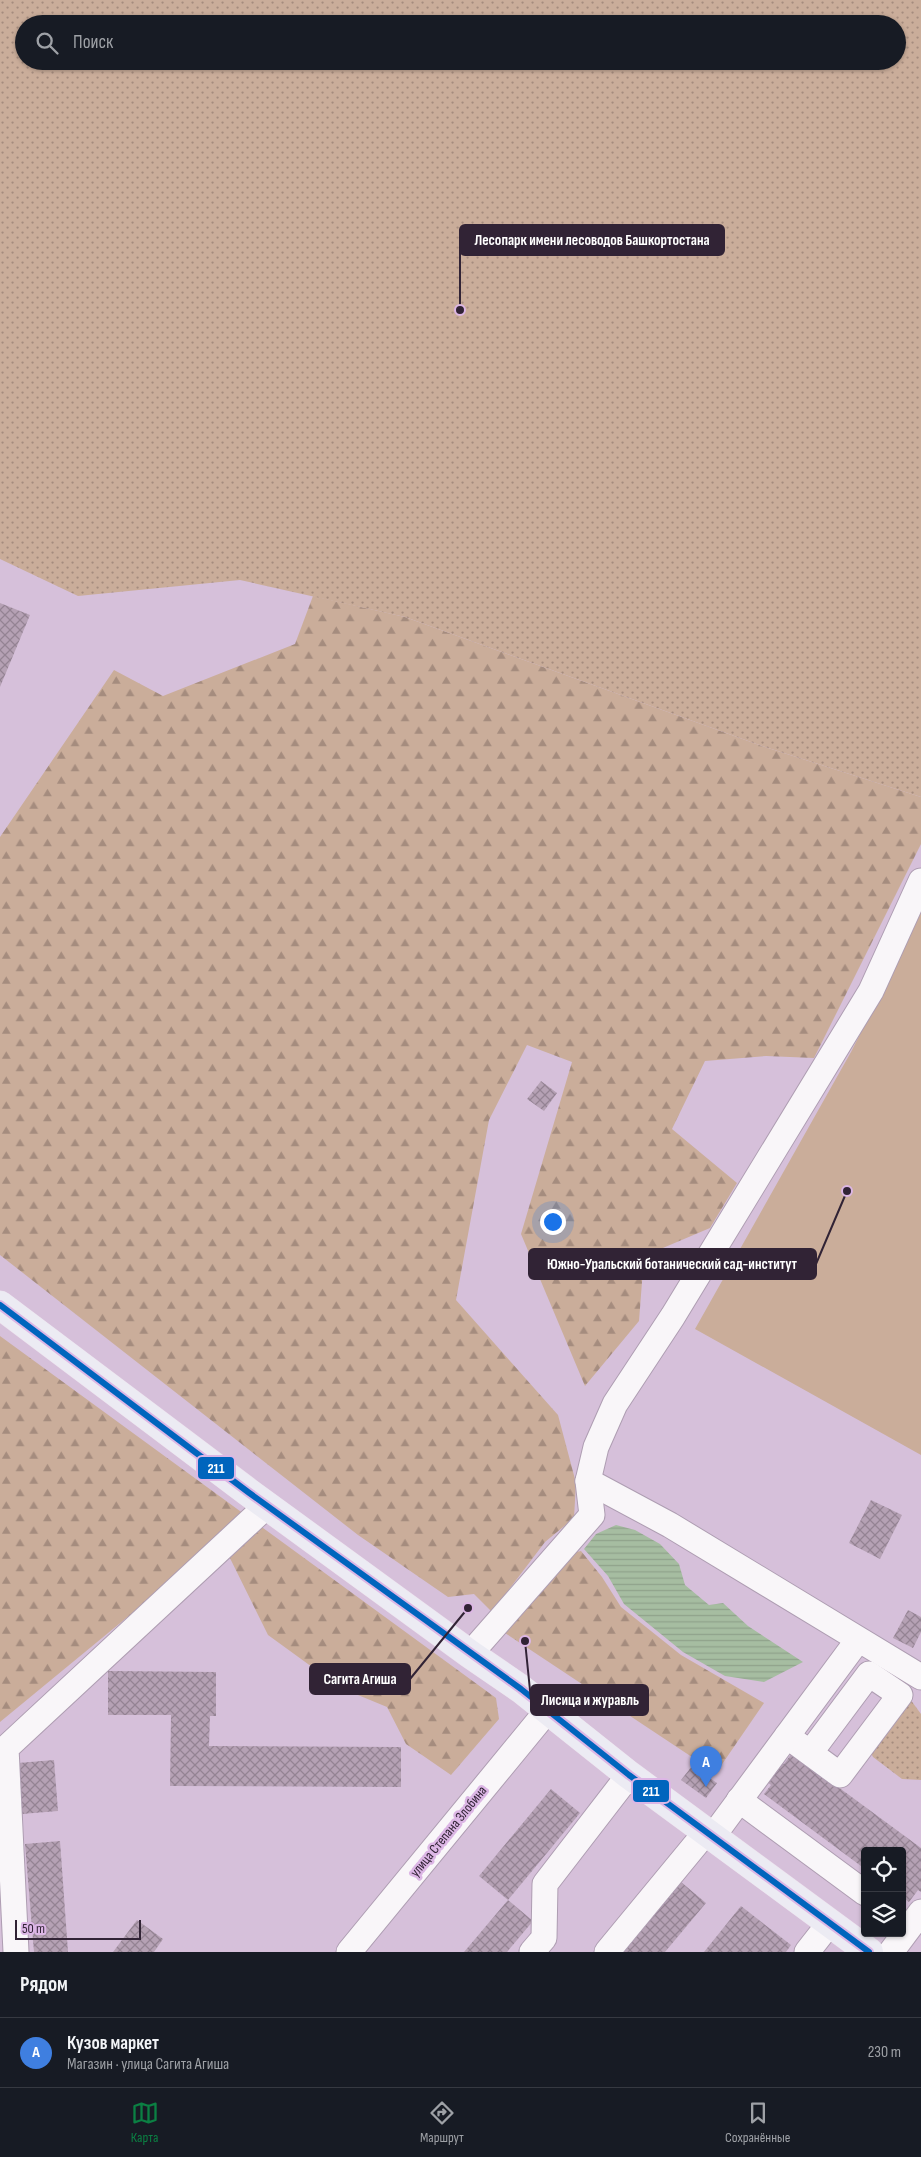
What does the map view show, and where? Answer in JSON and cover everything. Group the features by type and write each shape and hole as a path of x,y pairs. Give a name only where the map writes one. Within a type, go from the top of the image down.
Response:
{"main road":[{"path":"0,1305 248,1492 521,1689 628,1775 869,1952"}],"street":[{"path":"470,1654 592,1516 588,1481 596,1447 615,1404 673,1316 871,991 921,881"},
{"path":"588,1481 670,1525 921,1677"},
{"path":"16,1952 6,1748 259,1513"},
{"path":"607,1952 769,1768 787,1736 858,1640"},
{"name":"улица Степана Злобина","path":"350,1952 547,1711"},
{"path":"787,1736 810,1753"},
{"path":"545,1947 546,1884 628,1775"},
{"path":"739,1800 864,1892"},
{"path":"891,1952 911,1920"},
{"path":"808,1952 829,1924"}],"green space":[{"path":"0,0 921,0 921,797 762,746 405,617 240,580 78,596 0,559"},
{"path":"313,596 405,617 762,746 921,797 921,844 814,1058 766,1056 705,1061 672,1129 737,1183 710,1228 644,1256 639,1321 585,1386 521,1234 572,1062 527,1045 489,1120 456,1300 558,1415 576,1483 574,1518 545,1542 492,1612 474,1594 448,1597 358,1535 0,1255 0,837 114,670 163,696 295,644"},
{"path":"921,912 921,1455 695,1329 851,1052"},
{"path":"0,1336 496,1698 499,1719 451,1775 406,1744 387,1707 341,1688 268,1635 221,1540 0,1722"},
{"path":"581,1551 602,1577 621,1607 681,1655 764,1703 716,1773 505,1633 542,1583 567,1554"},
{"path":"910,1699 921,1714 921,1780 902,1779 873,1757 871,1753"}],"shaded area":[{"path":"616,1525 635,1530 660,1544 679,1564 685,1585 709,1605 723,1603 748,1626 803,1662 764,1682 725,1676 683,1652 624,1604 608,1576 584,1549 596,1534"}],"building":[{"path":"0,603 30,615 0,687"},
{"path":"541,1081 557,1093 544,1111 527,1099"},
{"path":"871,1500 902,1515 880,1559 849,1543"},
{"path":"908,1610 921,1617 921,1632 913,1648 893,1638"},
{"path":"108,1671 216,1672 216,1716 210,1716 209,1746 401,1747 401,1787 170,1786 171,1715 108,1715"},
{"path":"792,1753 921,1848 921,1892 918,1890 909,1902 906,1900 906,1847 861,1847 861,1866 764,1794 771,1785 766,1781 780,1762 784,1764"},
{"path":"54,1760 58,1811 22,1814 18,1763"},
{"path":"692,1766 717,1783 706,1798 681,1780"},
{"path":"551,1789 580,1813 508,1900 479,1876"},
{"path":"60,1841 68,1952 34,1952 25,1844"},
{"path":"681,1882 706,1903 665,1952 624,1952"},
{"path":"508,1900 533,1921 507,1952 464,1952"},
{"path":"741,1906 791,1945 786,1952 704,1952"},
{"path":"137,1920 163,1939 154,1952 113,1952"}],"transit line":[{"name":"211","path":"0,1305 248,1492 521,1689 629,1775 869,1952"}],"place":[{"name":"Лесопарк имени лесоводов Башкортостана","path":"460,310"},
{"name":"Южно-Уральский ботанический сад-институт","path":"847,1191"},
{"name":"Сагита Агиша","path":"468,1608"},
{"name":"Лисица и журавль","path":"525,1641"},
{"name":"Кузов маркет","path":"706,1787"}]}
